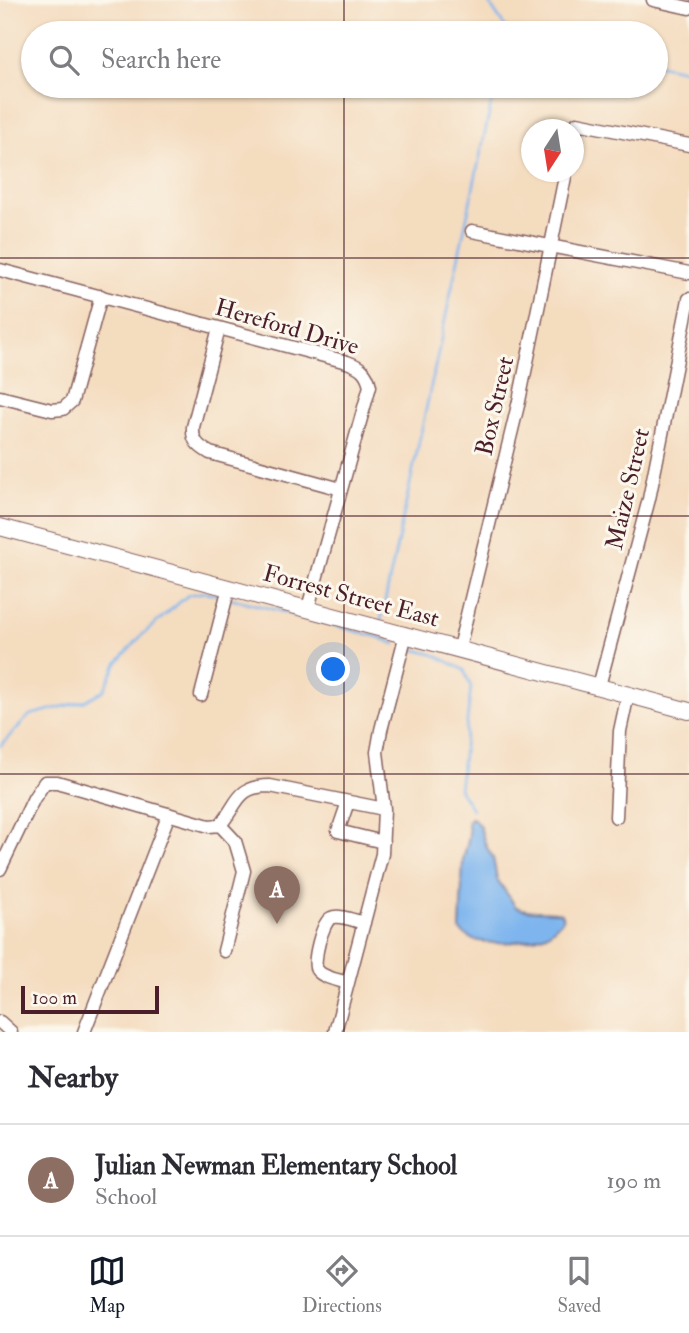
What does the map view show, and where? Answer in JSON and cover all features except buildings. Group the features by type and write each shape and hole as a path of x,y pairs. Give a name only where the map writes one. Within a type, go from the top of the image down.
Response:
{"main road":[{"name":"Forrest Street East","path":"0,527 689,710"}],"street":[{"path":"653,0 689,8"},
{"path":"584,124 689,145"},
{"name":"Box Street","path":"459,648 519,401 564,182"},
{"path":"472,231 689,273"},
{"name":"Hereford Drive","path":"0,270 347,362 368,375 370,386 309,608"},
{"path":"0,397 52,410 63,409 72,401 101,296"},
{"name":"Maize Street","path":"599,686 651,488 689,299"},
{"path":"219,328 192,438 199,447 210,453 341,489"},
{"path":"201,695 229,587"},
{"path":"335,1032 383,842 384,809 377,752 406,634"},
{"path":"616,817 620,731 628,694"},
{"path":"0,869 34,798 46,782 57,782 209,826 220,825 237,798 248,789 259,786 384,809"},
{"path":"348,802 338,831 383,842"},
{"path":"84,1032 169,814"},
{"path":"220,825 235,841 244,871 223,951"},
{"path":"348,983 322,975 316,969 315,961 325,923 331,918 339,917 364,923"},
{"path":"0,1022 11,1032"}],"water":[{"path":"470,818 480,827 493,858 497,879 516,907 561,913 563,919 548,933 526,940 501,943 477,940 460,930 463,860 469,837"}],"waterway":[{"path":"487,0 501,21"},
{"path":"668,67 689,71"},
{"path":"381,620 492,98"},
{"path":"0,746 30,715 85,701 104,690 117,663 142,635 188,595 205,592 224,596"},
{"path":"230,598 378,637 395,644"},
{"path":"413,649 435,655 464,670 471,687 459,789 472,809"}],"place":[{"name":"Julian Newman Elementary School","path":"277,924"}]}
